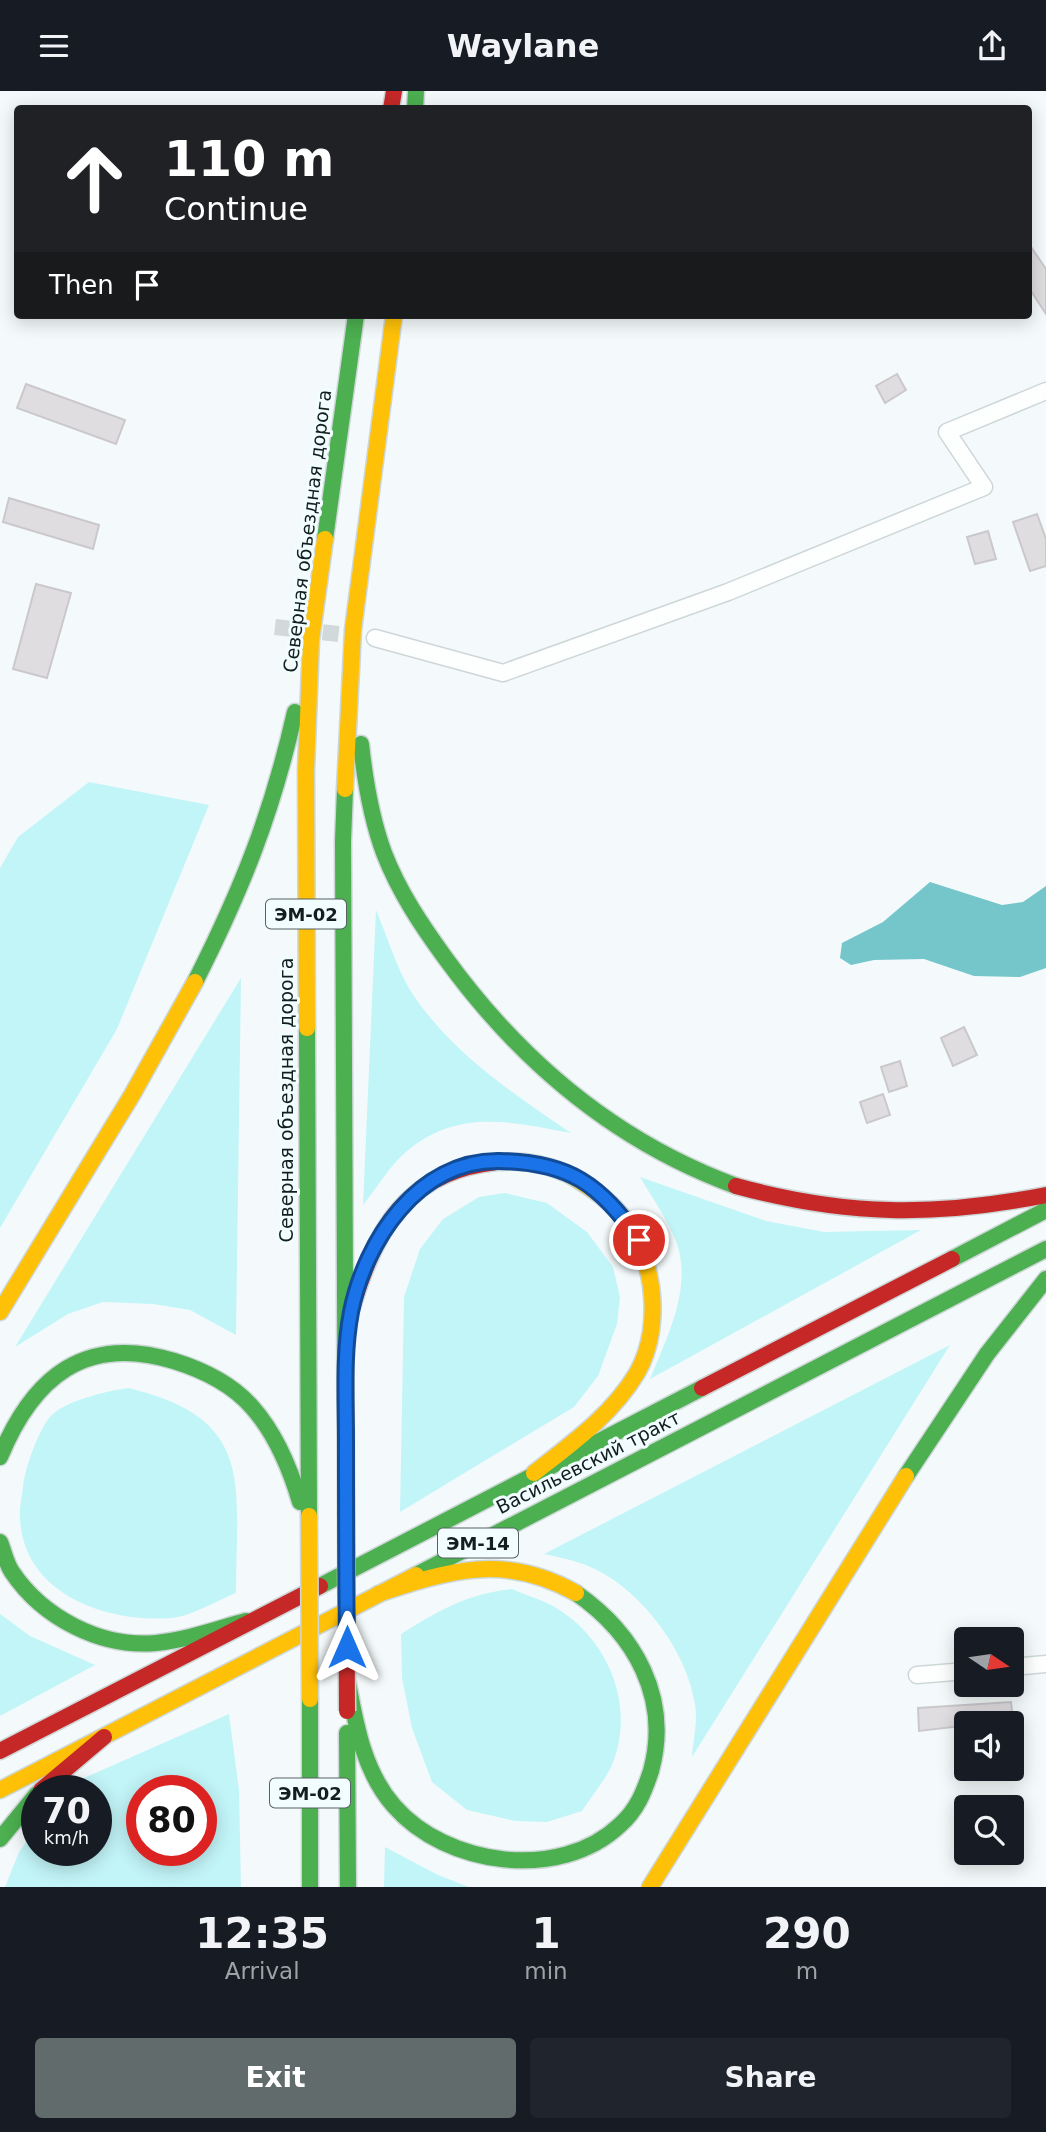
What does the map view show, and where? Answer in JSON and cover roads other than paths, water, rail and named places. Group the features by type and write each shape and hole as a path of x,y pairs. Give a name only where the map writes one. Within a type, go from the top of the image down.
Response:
{"main road":[{"name":"Северная объездная дорога","path":"310,1887 306,769 311,640 355,319"},
{"name":"ЭМ-02","path":"348,1887 343,841 353,630 393,319"},
{"path":"353,630 357,716 365,785 384,853 417,918 460,981 502,1032 554,1081 610,1124 672,1159 732,1185 788,1201 855,1209 918,1211 985,1205 1046,1195"},
{"path":"0,1312 170,1029 215,943 250,867 274,797 311,640"},
{"path":"345,1363 351,1312 363,1272 382,1233 410,1197 448,1172 488,1161 533,1161 577,1177 613,1204 639,1240 651,1280 652,1326 637,1372 610,1412 534,1473"},
{"name":"Васильевский тракт","path":"0,1790 378,1594 1020,1243 1046,1210"},
{"name":"Васильевский тракт","path":"0,1751 534,1473 1020,1243 1046,1249"},
{"path":"650,1887 909,1471 987,1355 1046,1279"},
{"path":"0,1457 8,1434 35,1391 67,1365 114,1350 163,1356 209,1374 251,1405 279,1442 295,1482 309,1534"},
{"path":"0,1542 10,1570 41,1606 77,1628 115,1641 154,1643 246,1621"},
{"path":"347,1674 364,1760 385,1795 410,1822 442,1843 483,1856 523,1861 564,1857 603,1840 637,1807 655,1763 657,1717 647,1670 624,1633 595,1604 557,1581 516,1570 474,1568 431,1577 378,1594"},
{"path":"59,1775 104,1737"},
{"path":"0,1839 21,1813"},
{"path":"303,1887 310,1866"}],"street":[{"path":"375,638 503,673 727,592 984,487 947,432 1046,391"},
{"path":"1024,1666 1046,1664"},
{"path":"917,1675 954,1672"}],"tunnel":[{"path":"275,627 356,636"}]}
